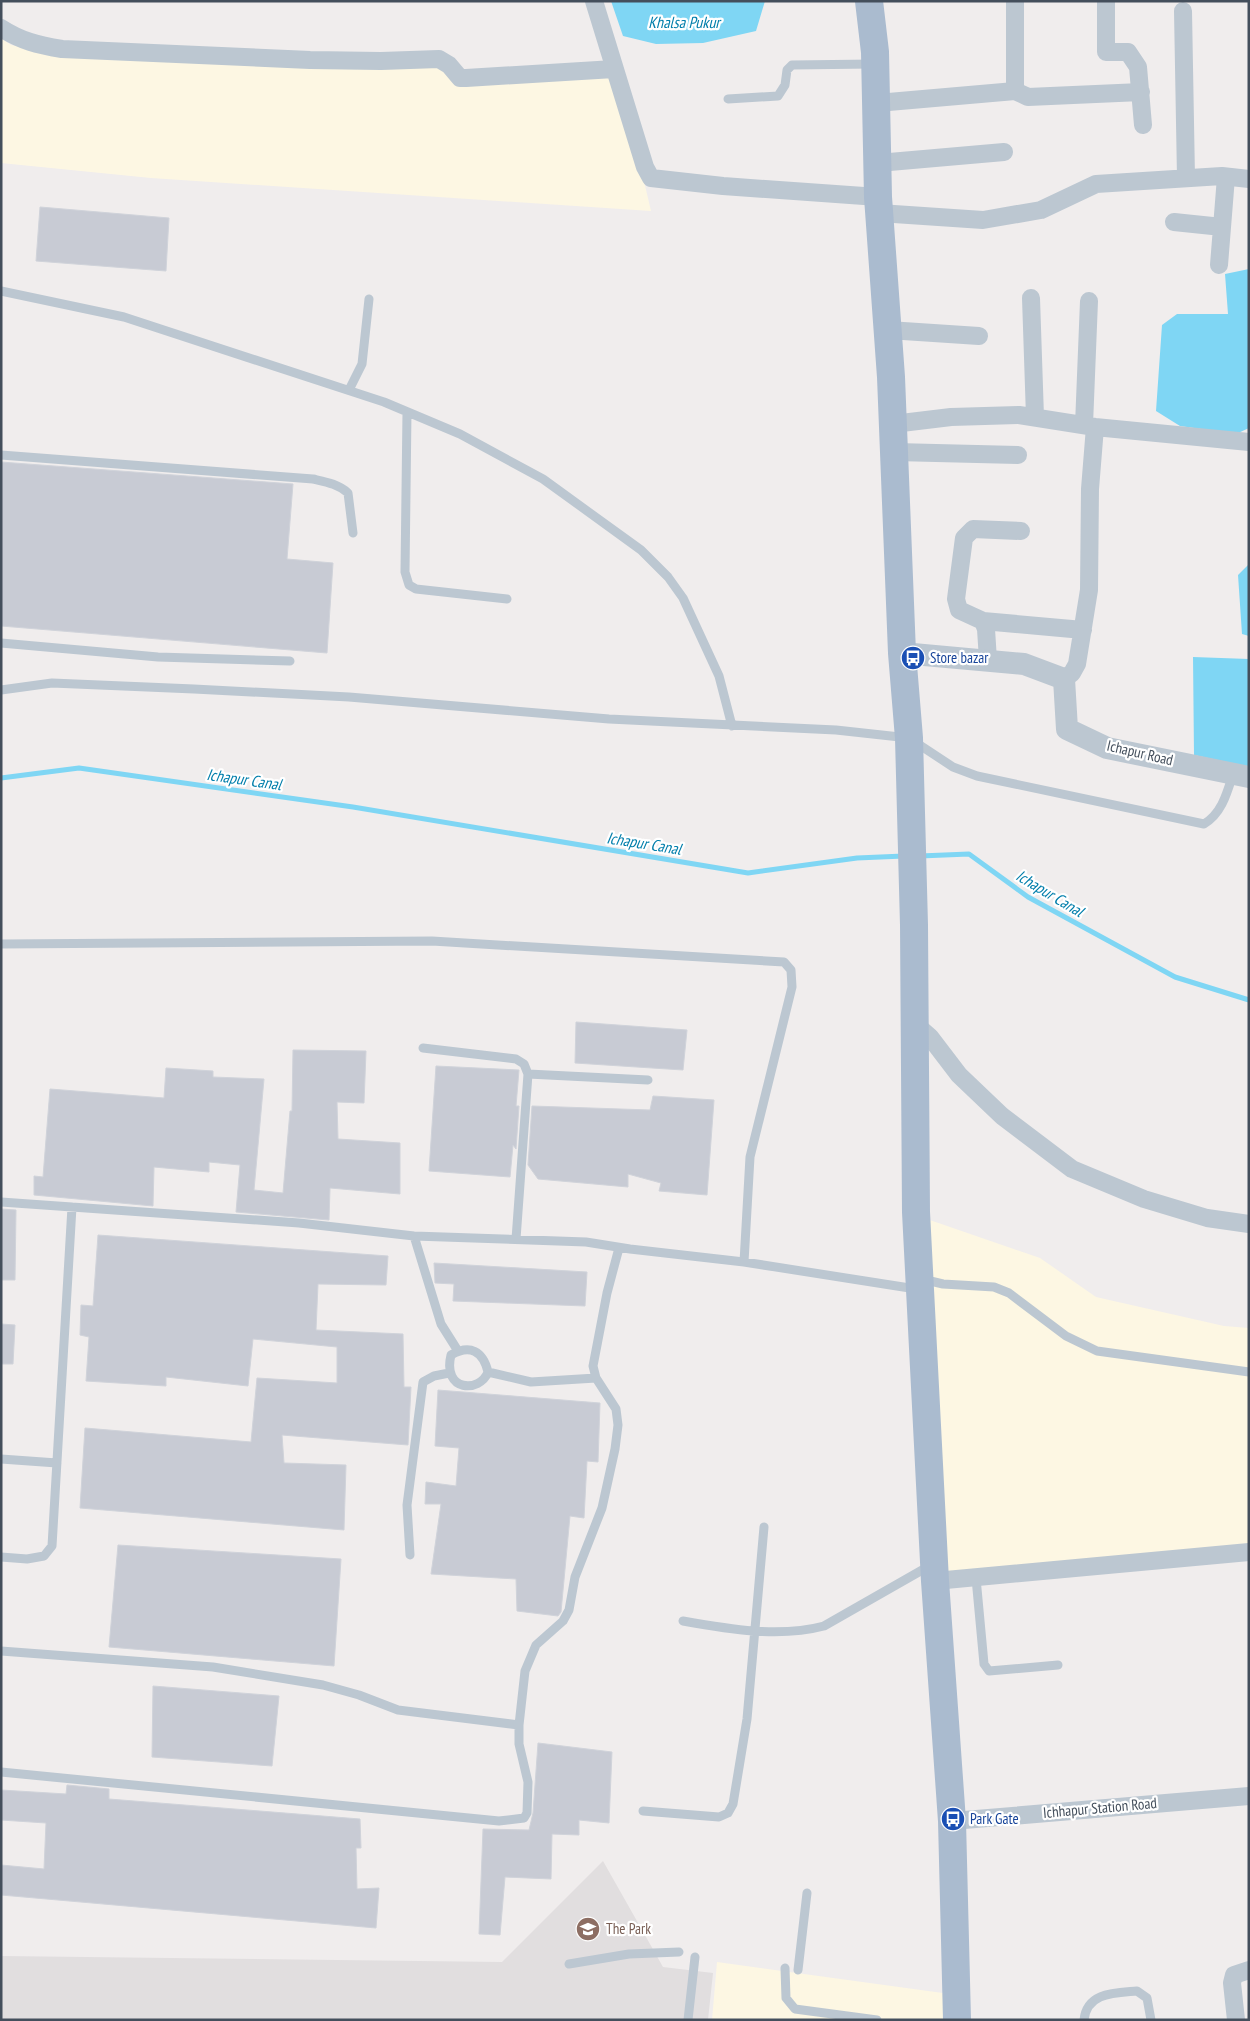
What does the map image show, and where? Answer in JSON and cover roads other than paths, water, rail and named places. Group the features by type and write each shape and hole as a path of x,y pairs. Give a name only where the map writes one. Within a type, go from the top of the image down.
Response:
{"main road":[{"path":"869,1 875,64 879,205 893,424 902,652 909,738 914,925 916,1212 935,1572 952,1821 957,2020"}],"street":[{"path":"594,1 647,174 656,180 879,205 983,220 1041,210 1096,184 1186,178 1226,177 1249,179"},
{"path":"1015,1 1015,91"},
{"path":"1106,1 1106,52 1128,52 1138,67 1143,125"},
{"path":"1183,12 1186,178"},
{"path":"1,28 14,37 33,45 62,48 310,60 381,61 439,59 449,65 460,78 614,69"},
{"path":"877,103 1015,91 1028,97 1141,92"},
{"path":"878,163 1004,152"},
{"path":"1218,265 1226,177"},
{"path":"1174,222 1222,228"},
{"path":"1031,298 1035,417"},
{"path":"902,652 1024,664 1064,679 1072,674 1077,664 1089,590 1089,301"},
{"path":"888,330 979,336"},
{"path":"893,424 950,417 1019,415 1089,426 1249,442"},
{"path":"894,452 1018,455"},
{"path":"1021,531 973,529 964,538 956,584 956,605 959,610 983,621 1083,630"},
{"path":"983,621 986,629 988,660"},
{"name":"Ichapur Road","path":"1064,679 1067,729 1107,748 1241,775"},
{"path":"914,1023 930,1036 959,1075 1002,1116 1072,1169 1144,1199 1207,1218 1249,1224"},
{"path":"935,1572 976,1578 1249,1552"},
{"name":"Ichhapur Station Road","path":"952,1821 1249,1796"},
{"path":"1236,2020 1232,1983 1234,1975 1249,1970"}],"lane":[{"path":"728,99 778,96 785,85 787,70 792,65 875,64"},
{"path":"1,291 124,317 350,390 460,434 543,479 641,550 668,577 683,598 719,676 732,726"},
{"path":"350,390 362,364 369,299"},
{"path":"407,412 405,572 409,585 416,589 507,598"},
{"path":"1,455 313,479 341,487 348,493 354,533"},
{"path":"1,643 158,657 290,661"},
{"path":"1,690 52,683 349,697 609,719 836,730 909,738 953,767 977,776 1204,824 1212,819 1222,806 1241,775"},
{"path":"1,944 432,941 784,962 791,970 792,987 750,1157 744,1262"},
{"path":"423,1048 516,1059 524,1064 528,1074 516,1239"},
{"path":"528,1074 648,1080"},
{"path":"1,1202 299,1223 414,1236 586,1242 619,1248 920,1284 994,1287 1009,1293 1066,1336 1097,1351 1249,1372"},
{"path":"1,1557 27,1559 44,1556 52,1546 72,1207"},
{"path":"414,1236 441,1324 458,1351"},
{"path":"1,1772 499,1821 524,1818 528,1782 519,1744 519,1725 525,1671 536,1646 563,1621 568,1610 575,1577 602,1508 615,1449 618,1425 616,1409 596,1378 593,1356 619,1248"},
{"path":"465,1349 479,1353 485,1361 488,1372 486,1378 476,1384 467,1386 457,1383 450,1378 448,1373 451,1355 458,1351 465,1349"},
{"path":"488,1372 531,1382 596,1378"},
{"path":"410,1555 407,1505 423,1382 434,1376 448,1373"},
{"path":"1,1459 57,1463"},
{"path":"643,1811 719,1817 728,1813 733,1804 747,1719 764,1527"},
{"path":"683,1621 755,1630 806,1631 824,1626 935,1572"},
{"path":"976,1578 984,1664 990,1671 1058,1665"},
{"path":"1,1652 213,1667 323,1686 359,1695 398,1710 519,1725"},
{"path":"798,1970 807,1893"},
{"path":"569,1964 620,1954 679,1952"},
{"path":"688,2020 695,1957"},
{"path":"785,1968 786,1998 795,2009 876,2020"},
{"path":"1084,2020 1089,2005 1098,1996 1137,1991 1147,1998 1150,2020"}],"water":[{"name":"Khalsa Pukur","path":"611,1 765,1 756,31 703,43 656,44 623,36"},
{"path":"1249,269 1249,428 1236,434 1180,426 1156,411 1162,325 1177,314 1228,314 1225,274"},
{"path":"1249,564 1249,636 1242,634 1238,575"},
{"path":"1193,657 1249,659 1249,767 1194,755"}],"waterway":[{"name":"Ichapur Canal","path":"1,778 79,768 353,807 748,873 857,858 904,856"},
{"name":"Ichapur Canal","path":"920,856 969,854 1028,897 1175,977 1249,1000"}],"place":[{"name":"Store bazar","path":"913,658"},
{"name":"Park Gate","path":"953,1819"},
{"name":"The Park","path":"588,1929"}]}
